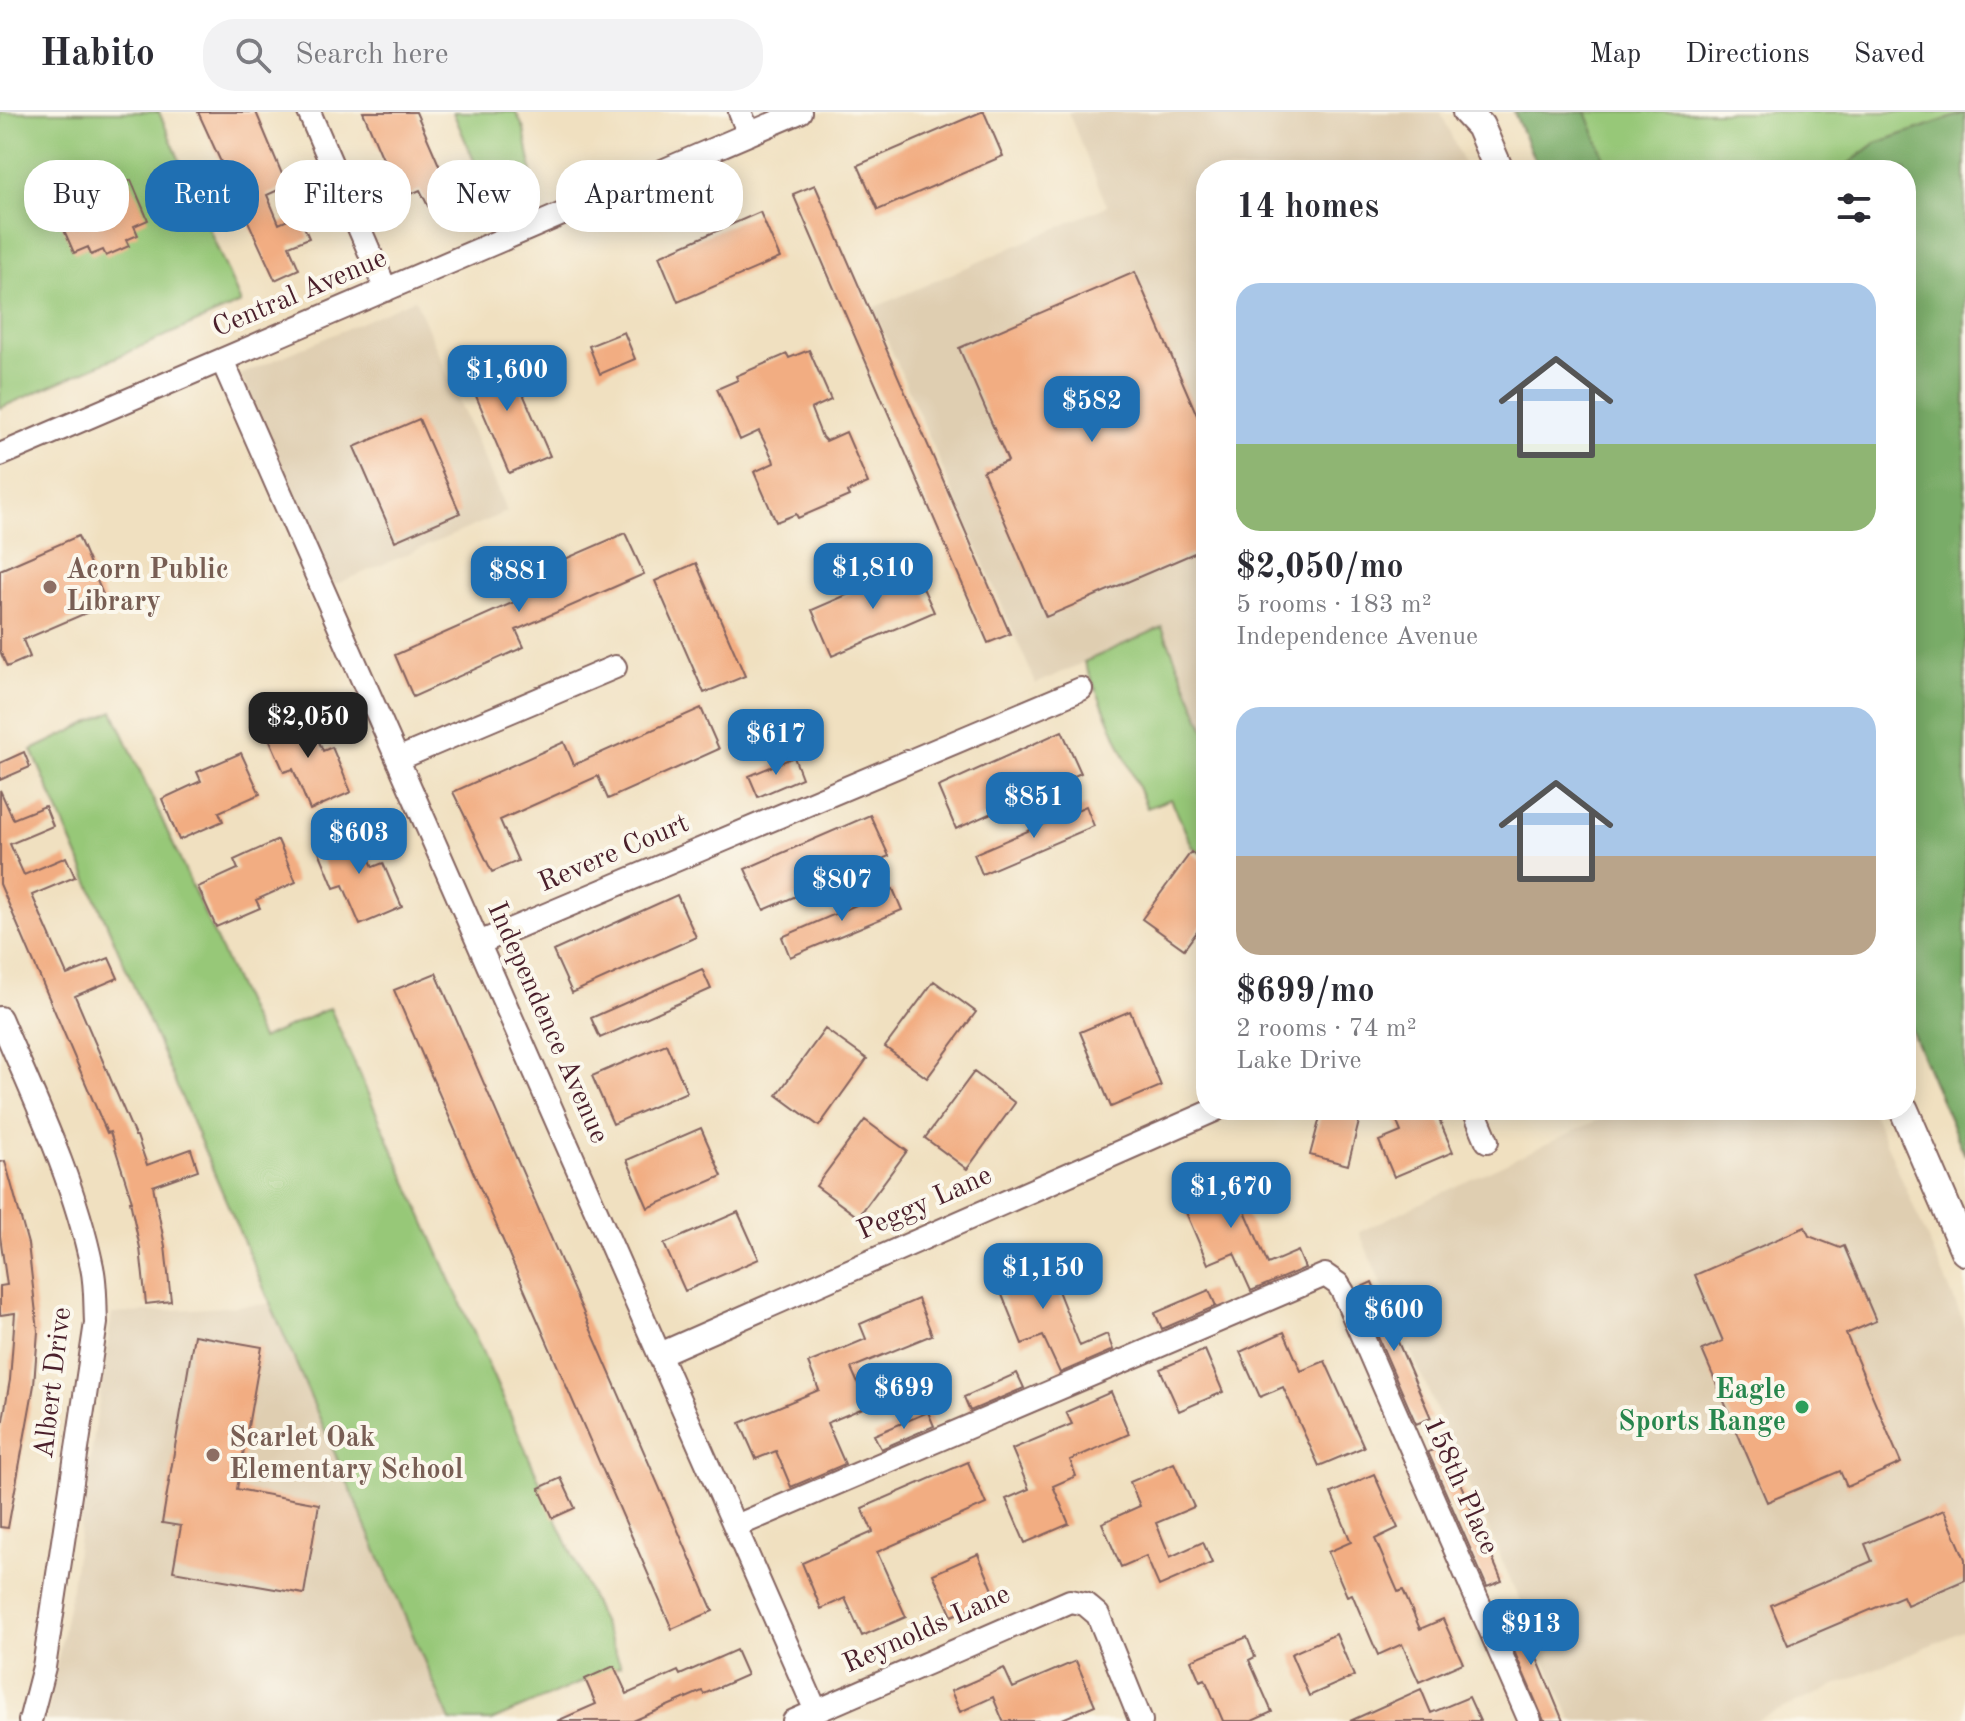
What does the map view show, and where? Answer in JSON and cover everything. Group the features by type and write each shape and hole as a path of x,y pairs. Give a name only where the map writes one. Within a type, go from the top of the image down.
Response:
{"main road":[{"path":"1475,117 1494,160"},
{"path":"1908,1120 1965,1251"}],"street":[{"path":"309,112 386,290"},
{"path":"740,112 749,134"},
{"name":"Central Avenue","path":"0,455 800,112"},
{"name":"Independence Avenue","path":"222,360 816,1711"},
{"path":"398,759 615,667"},
{"name":"Revere Court","path":"479,943 1081,689"},
{"name":"Albert Drive","path":"0,1018 62,1164 74,1202 93,1270 96,1323 44,1667 30,1721"},
{"name":"Peggy Lane","path":"660,1354 1196,1118"},
{"path":"1478,1120 1487,1141"},
{"name":"158th Place","path":"736,1526 1325,1275 1333,1278 1343,1292 1530,1721"},
{"name":"Reynolds Lane","path":"794,1721 1070,1601 1085,1604 1098,1615 1141,1721"}],"shaded area":[{"path":"1068,112 1441,112 1462,160 1196,160 1196,708 1162,627 1036,684 873,308 1107,206"},
{"path":"415,299 507,512 332,586 240,375"},
{"path":"1597,1120 1876,1120 1965,1325 1965,1630 1754,1721 1572,1721 1359,1232"},
{"name":"Scarlet Oak Elementary School","path":"270,1304 450,1721 46,1721 70,1596 112,1314"}],"green space":[{"path":"0,112 159,112 180,160 145,160 145,232 211,232 241,303 0,408"},
{"path":"453,112 516,112 524,129 530,160 474,160"},
{"path":"1514,112 1965,112 1965,1155 1916,1041 1916,160 1535,160"},
{"path":"1514,112 1586,112 1605,160 1535,160"},
{"path":"1965,113 1965,1155 1916,1041 1916,160 1853,160 1876,143"},
{"path":"1162,627 1196,708 1196,849 1171,799 1147,808 1084,662"},
{"path":"113,711 261,1039 330,1008 621,1665 491,1721 450,1721 32,750"}],"building":[{"path":"198,112 256,112 276,160 275,191 267,195 275,214 275,232 306,232 309,238 289,246 299,269 275,280 253,232 259,232 259,160 220,160"},
{"path":"363,112 416,112 437,160 427,160 427,204 420,190 411,194 411,160 383,160"},
{"path":"984,112 1003,156 878,210 858,165"},
{"path":"129,181 145,213 145,221 134,226 138,235 126,240 129,246 106,256 103,250 91,255 88,247 74,253 65,232 129,232"},
{"path":"815,185 1010,634 988,643 793,194"},
{"path":"760,212 780,258 678,302 659,256 714,232 743,232 743,219"},
{"path":"1135,272 1196,413 1196,552 1046,617 983,471 1008,461 959,348"},
{"path":"624,332 635,359 600,374 589,346"},
{"path":"809,350 831,400 811,409 822,437 826,441 846,432 868,483 847,492 849,496 798,518 796,514 776,522 754,472 774,463 773,459 759,431 740,440 717,389 738,380 736,376 787,354 789,358"},
{"path":"491,356 495,364 508,359 550,456 509,473 464,368"},
{"path":"419,419 460,513 395,541 354,447"},
{"path":"625,533 644,574 516,630 524,647 413,697 395,655 519,600 512,582"},
{"name":"Acorn Public Library","path":"78,536 107,604 23,640 30,657 7,667 0,651 0,570"},
{"path":"696,563 745,676 704,693 655,581"},
{"path":"913,566 934,612 832,656 812,610"},
{"path":"701,708 719,749 608,799 598,776 500,820 518,861 492,872 453,792 564,742 574,765"},
{"path":"306,711 323,751 332,747 351,792 310,810 293,769 284,772 265,729"},
{"path":"1062,731 1081,773 956,829 938,787"},
{"path":"24,752 30,767 0,780 0,763"},
{"path":"241,753 260,794 219,812 223,821 179,840 162,799 201,781 197,772"},
{"path":"794,757 802,778 758,797 749,776"},
{"path":"0,790 13,819 45,806 53,826 10,844 24,875 66,857 75,877 32,895 67,975 109,958 118,978 75,996 147,1165 191,1149 198,1170 153,1186 165,1246 171,1301 146,1304 132,1201 110,1132 107,1133 0,884"},
{"path":"1086,806 1094,826 982,874 974,854"},
{"path":"870,815 889,856 764,910 745,869"},
{"path":"356,827 373,867 383,863 402,907 360,925 343,885 334,888 316,844"},
{"path":"278,840 296,882 256,900 260,908 216,927 198,887 238,869 234,860"},
{"path":"1191,852 1196,856 1196,933 1184,949 1142,919"},
{"path":"893,889 902,910 790,957 782,937"},
{"path":"677,895 696,937 572,993 553,951"},
{"path":"702,969 711,989 600,1038 591,1018"},
{"path":"436,973 713,1611 672,1629 394,990"},
{"path":"934,981 976,1012 927,1078 885,1047"},
{"path":"1130,1011 1161,1086 1111,1107 1080,1032"},
{"path":"825,1029 867,1059 819,1126 777,1095"},
{"path":"666,1044 687,1092 613,1124 592,1076"},
{"path":"974,1072 1015,1103 967,1169 925,1138"},
{"path":"865,1120 907,1151 858,1217 816,1186"},
{"path":"1319,1120 1359,1120 1348,1165 1310,1155"},
{"path":"1396,1120 1439,1120 1453,1152 1394,1177 1379,1141 1401,1132"},
{"path":"701,1128 722,1176 648,1208 627,1160"},
{"path":"5,1161 28,1244 38,1331 34,1385 8,1528 0,1527 0,1437 10,1380 15,1313 0,1315 0,1286 7,1285 0,1236 0,1162"},
{"path":"1226,1167 1268,1264 1298,1251 1305,1268 1251,1291 1234,1253 1208,1264 1176,1189"},
{"path":"738,1212 759,1259 685,1291 664,1244"},
{"name":"Eagle Sports Range","path":"1805,1227 1809,1236 1840,1248 1844,1246 1876,1321 1846,1334 1901,1463 1847,1487 1840,1471 1767,1502 1702,1350 1723,1341 1695,1275"},
{"path":"1041,1248 1080,1346 1107,1334 1113,1350 1060,1373 1043,1336 1022,1344 991,1268"},
{"path":"1372,1282 1431,1418 1416,1424 1357,1289"},
{"path":"1209,1290 1216,1306 1162,1329 1155,1313"},
{"path":"918,1299 932,1335 851,1368 868,1406 827,1423 845,1464 791,1487 776,1451 756,1459 740,1423 819,1390 808,1363 866,1339 860,1324"},
{"path":"1284,1332 1301,1371 1325,1361 1364,1447 1319,1466 1283,1387 1260,1397 1240,1352"},
{"path":"194,1335 262,1347 237,1489 319,1504 304,1594 173,1571 181,1526 162,1523"},
{"path":"1205,1350 1223,1392 1179,1411 1160,1369"},
{"path":"1017,1373 1024,1388 970,1411 964,1397"},
{"path":"1111,1392 1129,1434 1070,1460 1076,1476 1053,1486 1069,1524 1025,1543 1006,1499 1029,1489 1012,1449 1072,1424 1066,1412"},
{"path":"928,1412 934,1426 881,1449 874,1435"},
{"path":"1444,1445 1502,1581 1487,1587 1428,1452"},
{"path":"968,1462 986,1504 877,1552 906,1617 862,1636 845,1598 821,1609 802,1563 873,1532 862,1508"},
{"path":"1174,1463 1194,1507 1156,1523 1170,1557 1203,1542 1212,1563 1159,1586 1146,1556 1121,1567 1102,1523 1140,1506 1130,1482"},
{"path":"1374,1474 1398,1528 1375,1539 1398,1592 1403,1590 1420,1629 1443,1619 1463,1663 1419,1682 1402,1644 1378,1655 1352,1594 1347,1596 1328,1552 1351,1542 1331,1493"},
{"path":"561,1478 575,1508 553,1518 539,1488"},
{"path":"1944,1510 1965,1559 1965,1580 1907,1605 1903,1596 1788,1645 1771,1605 1872,1561 1865,1544"},
{"path":"978,1554 996,1597 952,1616 933,1574"},
{"path":"1515,1609 1563,1721 1544,1721 1499,1616"},
{"path":"1336,1634 1354,1676 1309,1696 1291,1654"},
{"path":"1247,1637 1255,1657 1249,1660 1272,1712 1252,1721 1223,1721 1205,1679 1200,1681 1191,1660"},
{"path":"736,1650 747,1675 704,1694 702,1691 633,1721 557,1721 596,1704 585,1679 614,1666 627,1694"},
{"path":"1076,1661 1095,1705 1058,1721 1003,1721 993,1697 960,1712 951,1691 1004,1668 1013,1688"},
{"path":"1421,1689 1431,1713 1469,1697 1480,1721 1350,1721"}],"place":[{"name":"Acorn Public Library","path":"50,587"},
{"name":"Eagle Sports Range","path":"1802,1407"},
{"name":"Scarlet Oak Elementary School","path":"213,1455"}]}
